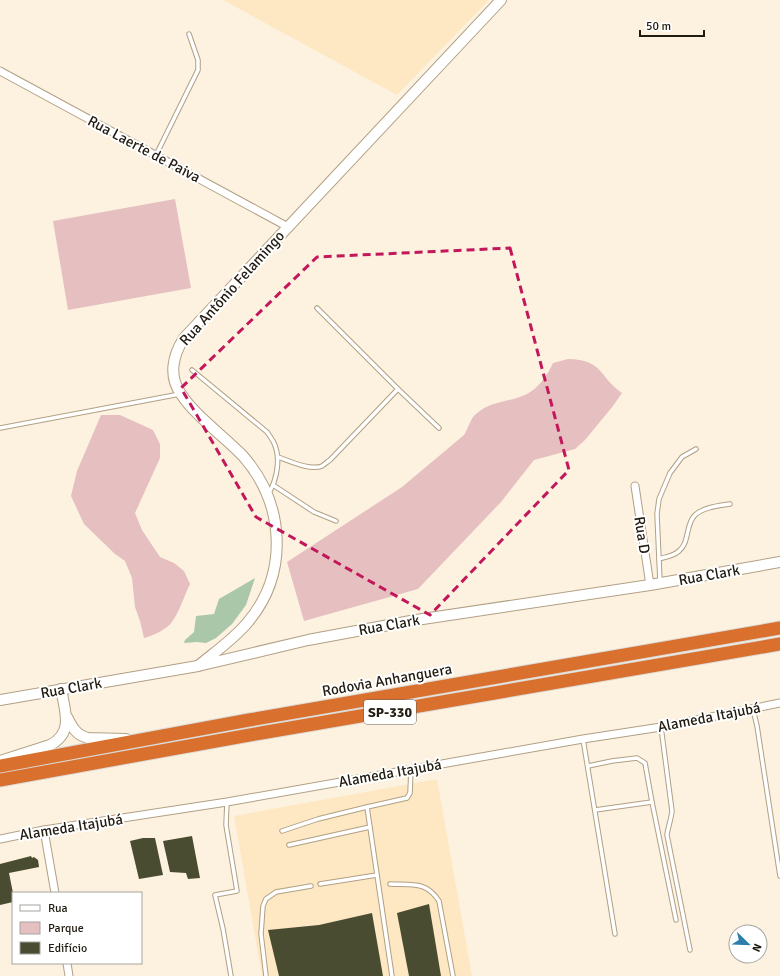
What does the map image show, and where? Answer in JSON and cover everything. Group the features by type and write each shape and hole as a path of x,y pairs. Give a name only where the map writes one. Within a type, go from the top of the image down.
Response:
{"highway":[{"name":"Rodovia Anhanguera","path":"0,766 780,628"},
{"name":"Rodovia Anhanguera","path":"0,780 261,733 780,644"}],"main road":[{"name":"Rua Antônio Felamingo","path":"198,666 235,636 248,622 267,594 271,583 276,556 277,537 274,514 267,495 256,473 243,457 180,394 174,379 173,369 176,353 184,338 501,0"},
{"name":"Rua Clark","path":"0,700 198,666 308,640 416,620 655,584 780,562"},
{"path":"0,761 57,742 65,731 66,724 61,689"},
{"path":"65,712 71,726 82,737 146,739"}],"street":[{"name":"Rua Laerte de Paiva","path":"0,71 288,226"},
{"name":"Rua D","path":"635,486 655,584"},
{"name":"Alameda Itajubá","path":"0,839 44,830 226,802 583,739 661,727 780,703"},
{"path":"44,830 55,892"},
{"path":"67,964 69,976"}],"lane":[{"path":"156,155 198,70 198,60 189,34"},
{"path":"317,308 439,428"},
{"path":"192,370 267,432 275,443 278,457 273,485 267,495"},
{"path":"278,457 305,466 321,466 330,460 398,389"},
{"path":"0,428 180,394"},
{"path":"655,584 659,559 656,514 659,499 670,473 682,458 696,449"},
{"path":"273,485 314,512 336,521"},
{"path":"659,559 680,550 687,538 691,520 696,515 706,509 730,504"},
{"path":"753,708 780,876"},
{"path":"661,727 672,811 667,835 690,950"},
{"path":"583,739 615,934"},
{"path":"588,766 636,758 646,763 652,802 676,920"},
{"path":"282,831 318,819 407,798 410,793 411,769"},
{"path":"226,802 226,825 236,891 215,894 231,976"},
{"path":"595,810 652,802"},
{"path":"367,807 392,976"},
{"path":"289,845 370,827"},
{"path":"320,884 377,875"},
{"path":"390,884 419,885 428,888 439,901 453,976"},
{"path":"266,976 261,934 263,906 266,899 276,892 311,886"}],"highlighted area":[{"path":"510,248 569,470 430,615 256,517 181,388 317,257"}],"shaded area":[{"path":"223,0 489,0 397,95"},
{"path":"255,578 246,605 232,624 216,638 206,643 184,643 185,640 194,632 196,616 214,614 219,599"},
{"path":"437,779 472,976 262,976 234,816"}],"green space":[{"path":"175,199 191,288 68,310 53,221"},
{"path":"568,359 588,362 595,366 614,387 622,393 585,440 575,449 534,460 501,502 418,589 304,621 287,562 402,487 464,435 474,416 481,410 493,404 525,395 542,381 553,363"},
{"path":"101,415 120,415 153,430 160,444 160,458 135,513 142,530 160,557 174,563 184,571 190,584 171,624 165,629 144,638 135,607 132,578 125,561 115,554 84,524 71,496 77,471"}],"building":[{"path":"192,836 200,878 188,879 186,873 170,872 163,841"},
{"path":"143,838 155,838 163,875 139,879 130,841"},
{"path":"31,856 32,858 34,857 38,860 39,867 9,873 13,892 12,902 0,905 0,864"},
{"path":"429,904 441,976 409,976 397,913"},
{"path":"372,913 383,976 279,976 268,930 319,925"}]}
